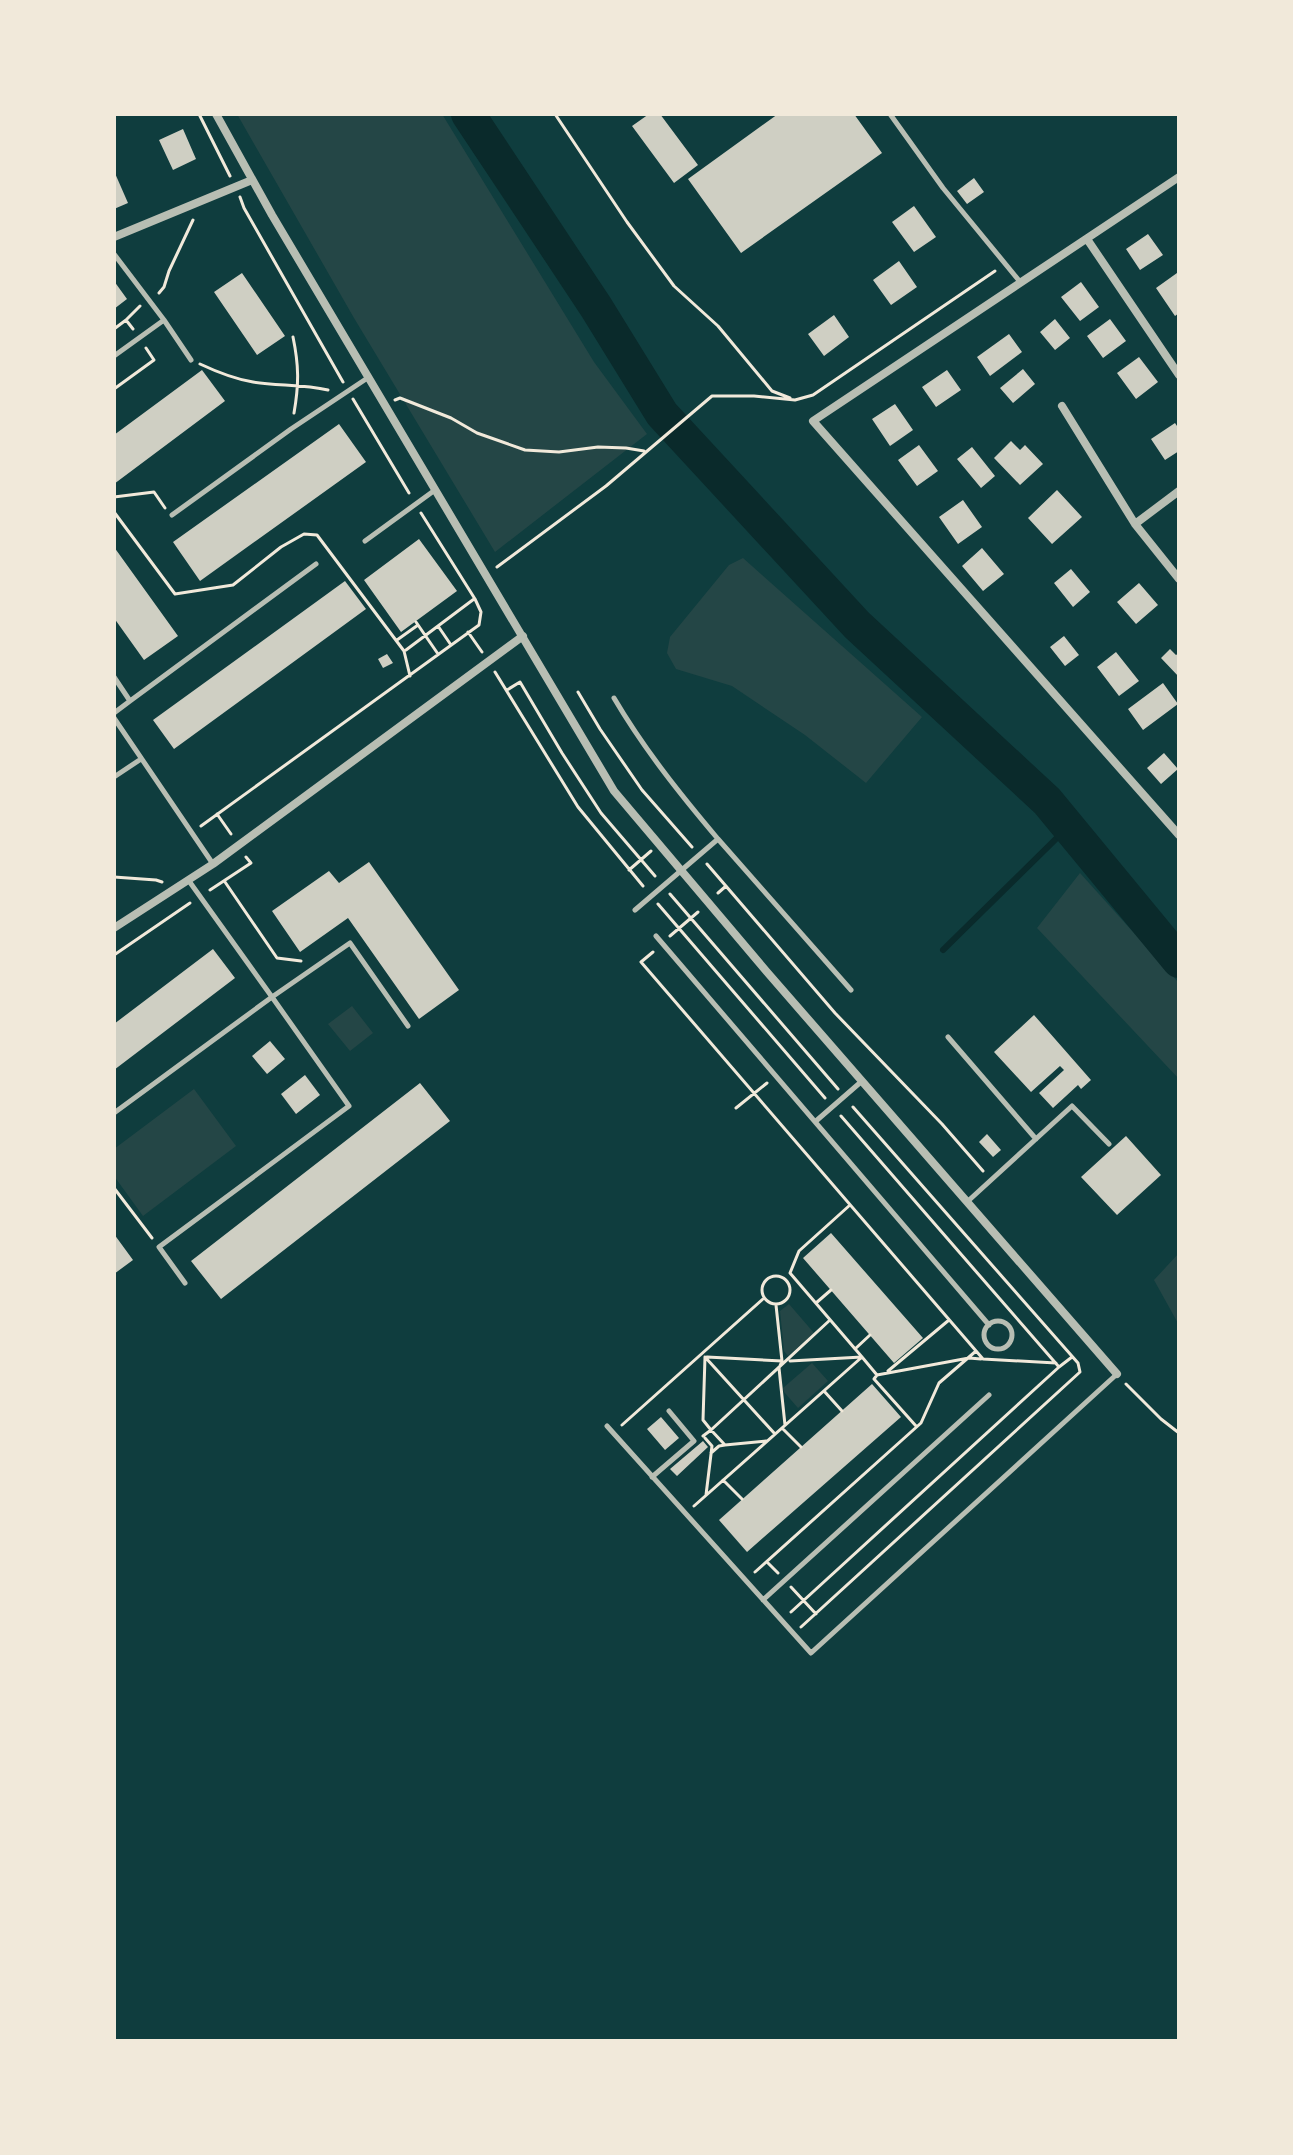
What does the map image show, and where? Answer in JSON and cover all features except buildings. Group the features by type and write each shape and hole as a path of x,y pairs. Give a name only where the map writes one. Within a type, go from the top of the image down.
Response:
{"street":[{"path":"216,114 252,180 614,791 1117,1374"},
{"path":"1179,177 813,421 1179,835"},
{"path":"114,237 252,180"},
{"path":"1087,239 1179,375"},
{"path":"1062,406 1135,524 1179,579"},
{"path":"1135,524 1179,491"},
{"path":"114,928 213,864 523,636"}],"lane":[{"path":"890,114 943,188 1021,283"},
{"path":"114,254 191,360"},
{"path":"114,356 164,320"},
{"path":"172,515 347,389 369,377"},
{"path":"365,541 435,490"},
{"path":"213,864 114,715 316,564"},
{"path":"114,677 130,701"},
{"path":"614,698 658,765 718,839 851,990"},
{"path":"114,777 141,759"},
{"path":"635,910 718,839"},
{"path":"185,1283 159,1247 349,1106 189,881"},
{"path":"656,936 989,1325"},
{"path":"114,1113 350,943 408,1026"},
{"path":"948,1037 1036,1139"},
{"path":"816,1121 862,1081"},
{"path":"967,1202 1072,1106 1109,1144"},
{"path":"1000,1321 1010,1327 1012,1338 1005,1348 1000,1350 989,1346 984,1335 989,1325 1000,1321"},
{"path":"607,1426 811,1653 1117,1374"},
{"path":"763,1600 989,1395"},
{"path":"652,1477 694,1441 669,1411"}],"path":[{"path":"191,833 479,625 481,612 347,389 244,208 199,114"},
{"path":"555,114 674,286 718,326 772,391 795,400"},
{"path":"151,303 164,287 195,217"},
{"path":"469,588 606,486 712,396 795,400 813,395 1005,264"},
{"path":"126,320 141,307"},
{"path":"291,429 299,385 293,337"},
{"path":"191,360 224,375 254,382 329,390 336,399"},
{"path":"384,402 400,398 451,418 477,433 525,450 559,452 598,447 646,451"},
{"path":"114,497 154,492 172,515"},
{"path":"153,505 160,500"},
{"path":"114,512 175,594 233,585 281,547 304,534 317,535 397,640 404,651 410,676"},
{"path":"404,651 475,599"},
{"path":"397,640 417,624 438,654"},
{"path":"438,626 451,645"},
{"path":"468,632 578,807 794,1062 1058,1365"},
{"path":"507,690 520,682 601,813 1080,1367 1079,1374 794,1634"},
{"path":"578,692 642,790 835,1013 992,1180"},
{"path":"114,955 251,863"},
{"path":"114,877 156,880 176,889"},
{"path":"224,881 277,958 321,963"},
{"path":"726,886 641,962 983,1359"},
{"path":"736,1108 794,1062"},
{"path":"114,1188 159,1247"},
{"path":"785,1280 799,1251 850,1205"},
{"path":"790,1273 877,1375"},
{"path":"775,1276 785,1280 790,1290 787,1300 771,1304 761,1291 765,1281 775,1276"},
{"path":"816,1303 831,1290"},
{"path":"613,1433 704,1355 764,1298"},
{"path":"776,1305 784,1361"},
{"path":"703,1436 830,1320"},
{"path":"885,1374 949,1320"},
{"path":"854,1349 870,1335"},
{"path":"746,1580 917,1427 939,1383 976,1351"},
{"path":"704,1355 784,1361 862,1357"},
{"path":"704,1355 775,1434"},
{"path":"704,1355 703,1420 725,1445"},
{"path":"693,1507 862,1357"},
{"path":"782,1621 1058,1365 1072,1357"},
{"path":"877,1375 969,1358 1058,1365"},
{"path":"779,1368 784,1426 801,1447"},
{"path":"1117,1374 1179,1433"},
{"path":"877,1375 874,1379 917,1427"},
{"path":"824,1391 842,1411"},
{"path":"703,1420 695,1427 713,1449 706,1495"},
{"path":"713,1449 768,1440"},
{"path":"723,1480 742,1499"}],"shaded area":[{"path":"237,114 442,114 594,362 647,434 495,552 354,318"},
{"path":"743,558 922,717 866,783 805,735 732,686 676,669 667,653 670,637 729,565"},
{"path":"1080,873 1179,983 1179,1079 1037,928"},
{"path":"352,1006 373,1033 350,1051 328,1024"},
{"path":"194,1089 236,1146 143,1216 114,1176 114,1149"},
{"path":"1179,1253 1179,1325 1154,1280"},
{"path":"789,1304 814,1333 788,1356 784,1351 780,1311"},
{"path":"812,1363 828,1381 798,1408 783,1388"}],"waterway":[{"path":"468,114 596,307 662,414 857,625 1047,801 1179,961"},
{"path":"943,950 1068,827"}]}
